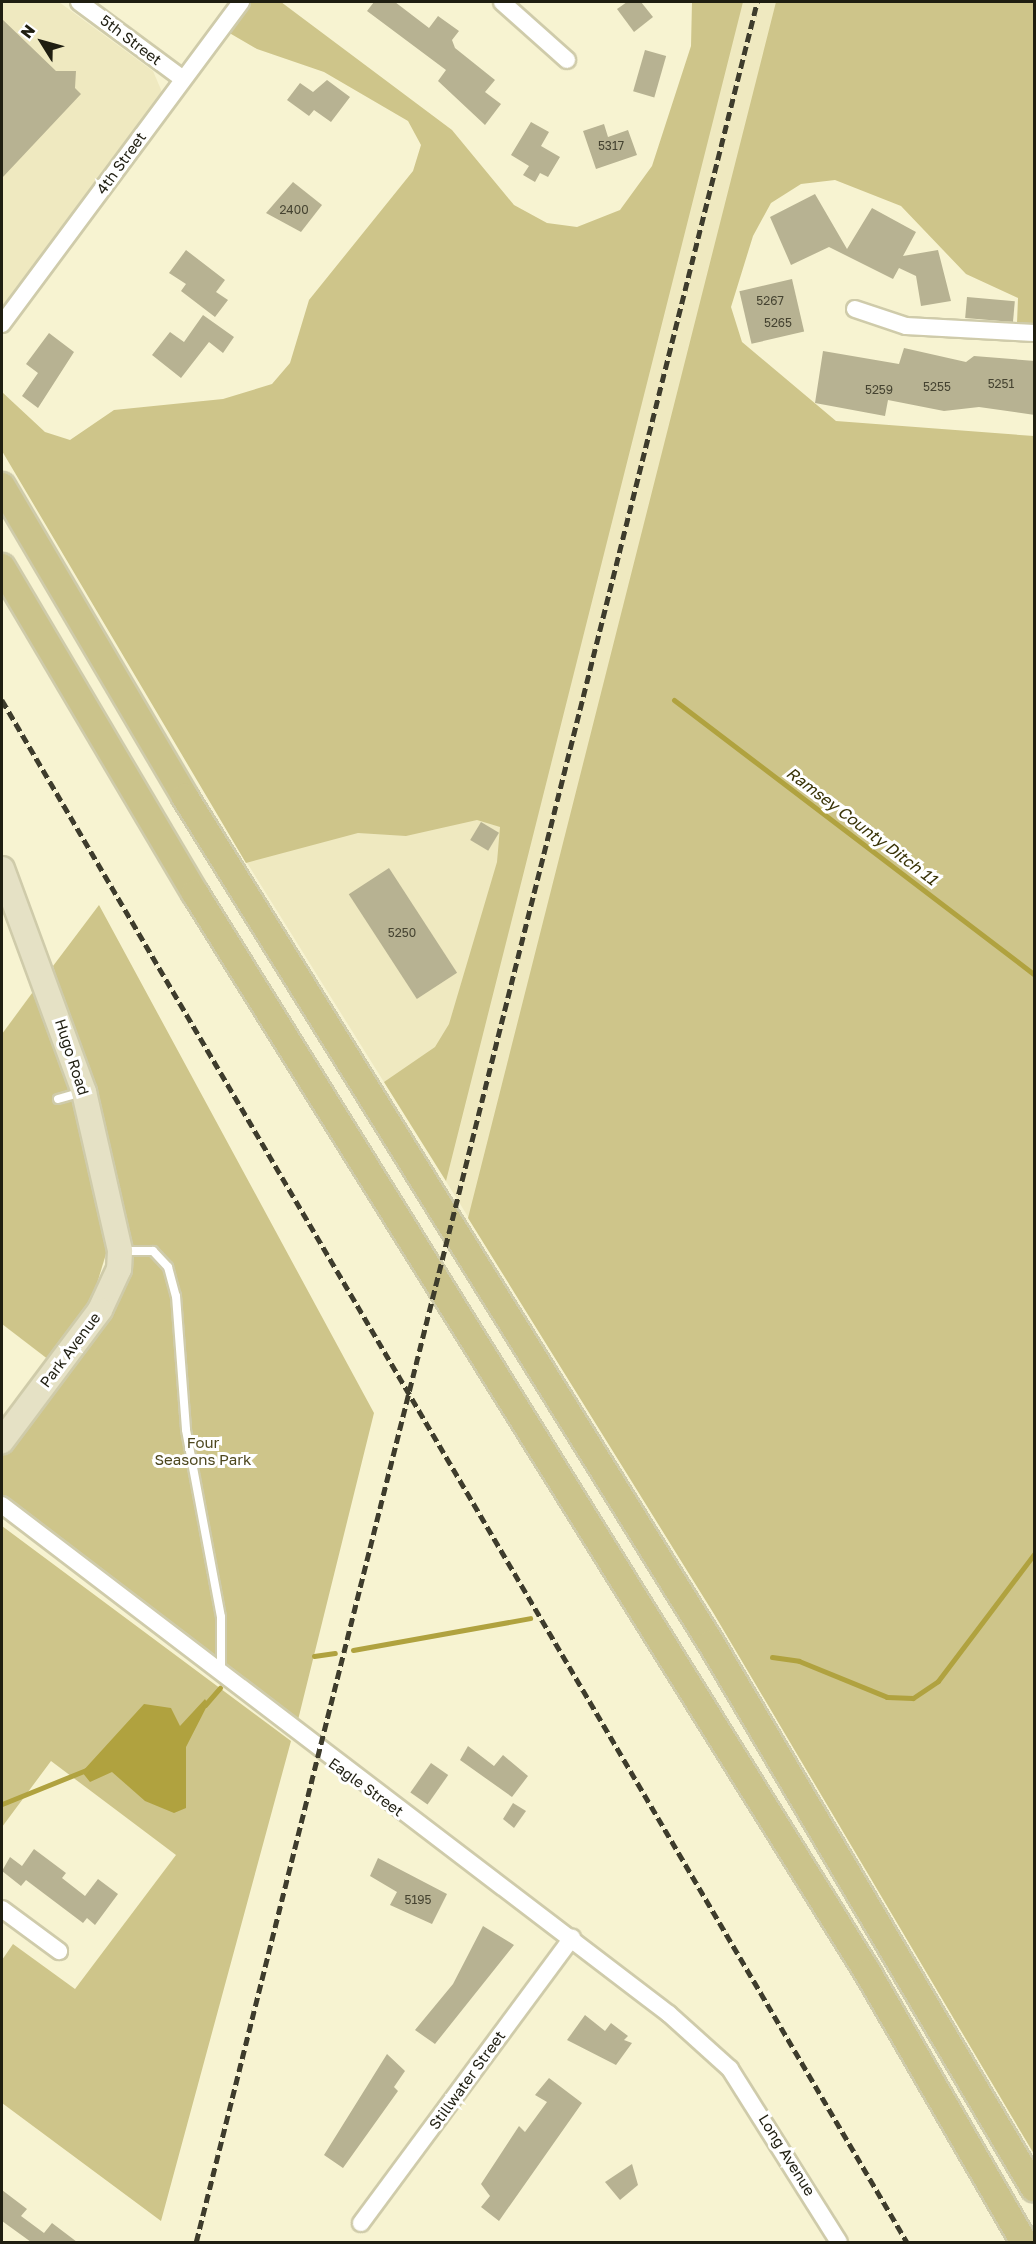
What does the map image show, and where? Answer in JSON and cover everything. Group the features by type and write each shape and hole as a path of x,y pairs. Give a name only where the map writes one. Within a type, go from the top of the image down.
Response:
{"main road":[{"path":"2,486 191,806 716,1651 1035,2188"},
{"path":"2,567 200,902 868,1973 1024,2242"}],"street":[{"name":"5th Street","path":"79,2 183,79"},
{"name":"4th Street","path":"2,324 241,2"},
{"path":"502,2 567,60"},
{"path":"855,309 906,326 1035,333"},
{"name":"Hugo Road","path":"2,869 84,1092 120,1251"},
{"name":"Park Avenue","path":"2,1441 100,1310 119,1269 120,1251"},
{"name":"Eagle Street","path":"2,1505 221,1676 572,1938 730,2069"},
{"path":"2,1909 59,1951"},
{"name":"Stillwater Street","path":"361,2223 572,1938"},
{"name":"Long Avenue","path":"730,2069 839,2242"}],"lane":[{"path":"58,1099 84,1092"},
{"path":"120,1251 153,1251 168,1267 176,1296 186,1430 222,1617 221,1676"}],"shaded area":[{"path":"2,2 59,2 153,71 162,92 2,313"},
{"path":"736,2 778,2 472,1223 229,834 541,784"},
{"path":"205,1699 208,1704 186,1747 186,1808 174,1813 145,1801 112,1772 90,1782 82,1772 144,1704 171,1708 180,1726"}],"green space":[{"path":"248,2 281,2 452,130 514,205 547,223 577,227 620,210 652,166 691,46 692,2 743,2 446,1181 384,1082 435,1047 449,1024 497,862 500,827 477,820 406,836 358,833 246,863 2,451 2,392 45,432 70,440 114,410 223,399 272,384 290,363 309,300 413,171 421,145 408,121 324,72 257,49 226,31"},
{"path":"776,2 1034,2 1034,324 1017,323 1018,298 966,274 901,206 835,180 801,184 771,203 753,236 731,307 742,342 836,421 1034,436 1034,2154 714,1614 468,1218"},
{"name":"Four Seasons Park","path":"99,905 374,1413 298,1720 2,1500 2,1455 81,1351 127,1232 102,1124 53,966"},
{"path":"38,985 63,1055 109,1244 92,1300 49,1360 2,1324 2,1034"},
{"path":"2,1526 291,1741 161,2221 2,2103 2,1960 13,1944 75,1989 176,1855 51,1761 2,1827"}],"building":[{"path":"374,2 395,2 429,28 438,16 459,31 452,40 455,48 495,80 485,92 501,104 485,125 438,81 446,70 367,11"},
{"path":"627,2 641,2 653,17 634,32 617,9"},
{"path":"2,19 56,71 76,71 75,88 81,94 2,178"},
{"path":"645,50 666,56 654,97 633,91"},
{"path":"327,80 350,97 331,122 314,110 309,116 287,100 300,83 313,92"},
{"path":"531,122 549,132 541,146 560,157 548,177 540,173 535,182 523,175 529,166 511,155"},
{"path":"604,124 608,137 628,130 637,155 596,169 583,131"},
{"path":"293,182 322,205 301,232 266,213"},
{"path":"815,194 847,249 872,208 916,232 903,256 938,250 951,301 921,306 916,276 899,268 893,279 829,247 791,265 770,217"},
{"path":"186,250 225,280 216,292 228,300 215,317 181,291 186,284 169,273"},
{"path":"792,279 804,332 752,344 739,291"},
{"path":"967,297 1015,301 1013,322 965,318"},
{"path":"203,315 234,337 223,353 209,342 181,378 152,355 170,332 184,342"},
{"path":"49,333 74,352 38,408 22,396 38,373 26,364"},
{"path":"904,348 966,362 974,356 1035,361 1035,415 979,407 944,411 888,400 885,416 815,403 823,351 899,364"},
{"path":"481,822 499,833 488,851 470,840"},
{"path":"389,868 457,973 417,999 349,894"},
{"path":"468,1746 494,1766 503,1755 528,1776 512,1797 460,1760"},
{"path":"431,1763 448,1775 428,1805 410,1792"},
{"path":"513,1803 526,1811 514,1828 503,1819"},
{"path":"34,1849 66,1873 62,1878 85,1896 98,1879 118,1894 95,1925 87,1918 83,1923 26,1880 21,1886 2,1871 10,1857 22,1866"},
{"path":"378,1858 447,1894 432,1924 390,1905 397,1892 370,1876"},
{"path":"483,1926 514,1945 435,2044 415,2030 453,1984"},
{"path":"585,2015 605,2031 611,2023 628,2036 624,2040 632,2043 616,2065 567,2040"},
{"path":"387,2054 405,2071 394,2087 398,2091 343,2168 324,2155"},
{"path":"549,2078 582,2103 499,2221 481,2207 490,2196 481,2184 519,2126 525,2132 547,2102 535,2095"},
{"path":"632,2164 638,2185 620,2200 605,2182"},
{"path":"2,2190 27,2209 21,2216 44,2233 52,2223 77,2242 31,2242 2,2221"}],"waterway":[{"name":"Ramsey County Ditch 11","path":"674,700 1034,974"},
{"name":"Ramsey County Ditch 11","path":"772,1657 799,1661 887,1697 913,1698 938,1681 1034,1554"},
{"path":"353,1650 530,1618"},
{"path":"314,1656 335,1653"},
{"path":"205,1705 220,1688"},
{"path":"2,1804 91,1768"}],"railway":[{"path":"196,2242 757,2"},
{"path":"2,700 907,2242"}]}
